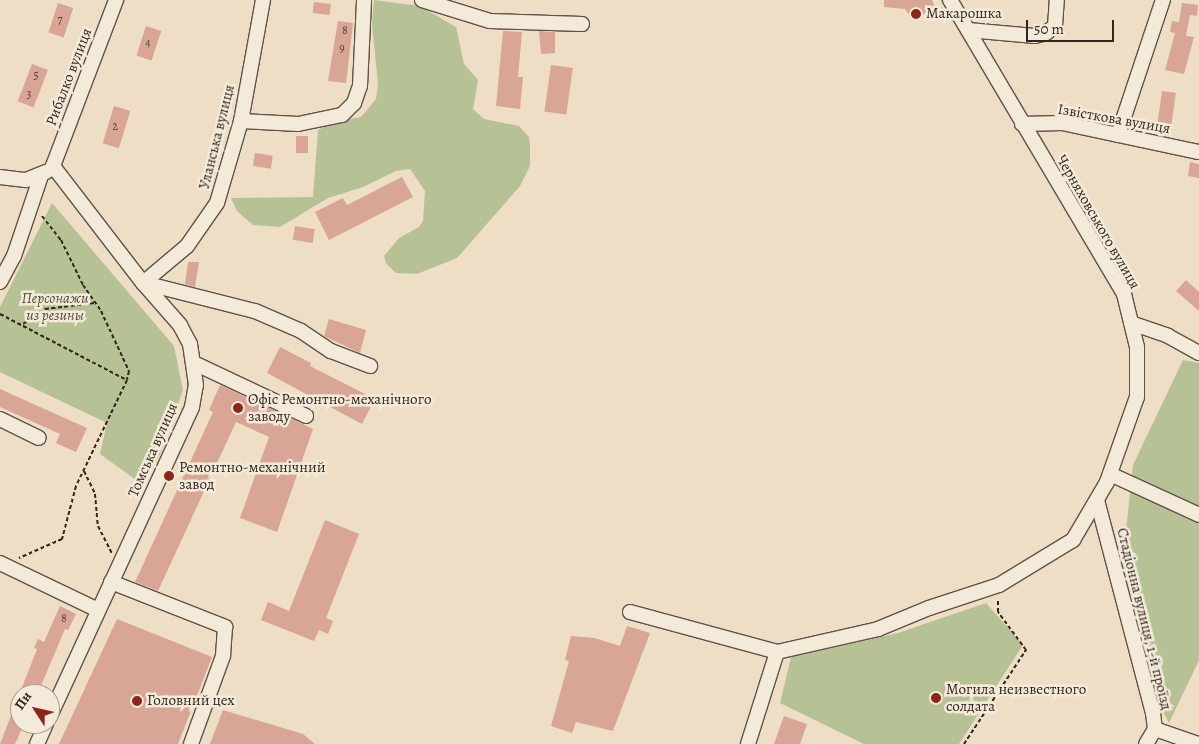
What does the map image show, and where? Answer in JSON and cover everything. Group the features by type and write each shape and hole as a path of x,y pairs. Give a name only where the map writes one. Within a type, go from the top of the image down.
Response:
{"street":[{"name":"Рибалко вулиця","path":"53,166 116,0"},
{"name":"Уланська вулиця","path":"143,283 187,246 218,203 241,121 263,0"},
{"path":"241,121 298,124 342,115 354,103 360,86 364,0"},
{"path":"422,0 490,21 582,24"},
{"name":"Черняховського вулиця","path":"777,652 878,629 929,608 998,585 1074,540 1110,474 1137,397 1137,348 1124,294 950,0"},
{"path":"968,30 1035,36 1046,33 1055,26 1057,0"},
{"path":"1118,135 1163,0"},
{"name":"Iзвiсткова вулиця","path":"1022,124 1062,123 1199,152"},
{"path":"0,177 26,180 41,176 53,166"},
{"name":"Томська вулиця","path":"53,166 143,283 180,325 190,344 196,385 192,407 60,694"},
{"path":"0,282 14,256 41,176"},
{"path":"143,283 255,311 301,331 331,351 370,366"},
{"path":"1131,323 1168,336 1199,353"},
{"path":"194,363 306,416"},
{"path":"0,419 39,438"},
{"path":"1110,474 1199,515"},
{"name":"Стадіонна вулиця, 1-й проїзд","path":"1097,500 1155,729 1146,744"},
{"path":"1,564 98,610"},
{"path":"111,582 226,627 223,656 191,744"},
{"path":"630,612 777,652 748,744"},
{"path":"1155,729 1198,744"}],"path":[{"path":"1,564 62,539 76,486 127,380 129,371 62,240 49,222 30,207"},
{"path":"22,325 45,309 95,303"},
{"path":"0,314 127,380"},
{"path":"84,472 95,494 98,526 114,558"},
{"path":"964,744 1026,650 998,612 998,585"}],"green space":[{"path":"374,0 420,6 456,27 464,64 478,80 473,109 484,119 519,126 529,137 530,166 520,186 457,258 417,274 396,273 386,263 384,256 399,238 419,227 423,221 425,191 410,169 396,171 363,187 328,198 280,227 253,225 237,211 231,198 313,197 318,130 333,122 361,117 376,99 378,85 372,23"},
{"name":"Персонажи из резины","path":"52,203 174,346 183,390 160,454 143,485 100,454 107,423 0,372 0,307"},
{"path":"1183,360 1199,363 1199,660 1169,723 1133,652 1120,587 1133,465"},
{"path":"986,603 1023,645 959,744 864,744 780,703 791,657 898,633"}],"building":[{"name":"Макарошка","path":"884,0 932,0 935,7 913,20 905,9 884,7"},
{"path":"314,2 331,4 330,15 313,13"},
{"path":"58,3 73,8 64,37 48,32"},
{"path":"1182,3 1198,5 1197,16 1190,15 1186,36 1194,37 1184,74 1165,70 1175,33 1170,32 1172,21 1179,22"},
{"path":"338,21 353,23 346,83 328,81"},
{"path":"146,26 161,31 152,60 136,55"},
{"path":"503,31 522,32 518,77 523,77 520,109 496,106"},
{"path":"539,31 555,32 555,53 541,54"},
{"path":"32,64 48,70 34,107 18,101"},
{"path":"551,65 573,68 566,115 544,112"},
{"path":"1162,91 1176,93 1170,134 1156,132"},
{"path":"114,106 130,111 119,148 103,143"},
{"path":"296,136 308,136 308,153 296,153"},
{"path":"255,153 273,156 271,169 253,166"},
{"path":"1190,162 1199,164 1199,178 1188,176"},
{"path":"402,177 413,197 329,240 315,212 343,198 347,205"},
{"path":"295,226 315,229 313,243 293,240"},
{"path":"188,262 199,262 195,287 185,284"},
{"path":"1186,280 1199,292 1199,311 1176,291"},
{"path":"329,319 366,330 360,353 324,336"},
{"path":"280,347 311,363 310,366 375,399 362,424 267,373"},
{"path":"220,385 313,429 277,532 240,518 269,437 236,422 158,591 135,582 213,412 209,410"},
{"path":"0,389 87,428 76,452 56,443 60,434 0,407"},
{"path":"325,520 359,534 326,618 333,621 328,634 319,630 314,641 261,620 268,602 289,611"},
{"path":"60,606 76,614 68,630 65,629 42,684 23,684 37,649 34,648 38,639 44,642"},
{"name":"Головний цех","path":"117,619 212,657 178,744 59,744"},
{"path":"627,626 650,633 613,731 576,722 572,733 551,726 569,661 565,660 571,636 594,638 620,646"},
{"path":"223,710 303,734 315,744 210,744"},
{"path":"784,716 807,724 800,744 774,744"},
{"path":"10,718 10,734 20,734 15,744 0,744"}],"place":[{"name":"Макарошка","path":"916,14"},
{"name":"Офіс Ремонтно-механічного заводу","path":"238,408"},
{"name":"Ремонтно-механічний завод","path":"169,476"},
{"name":"Могила неизвестного солдата","path":"936,698"},
{"name":"Головний цех","path":"137,701"}]}
